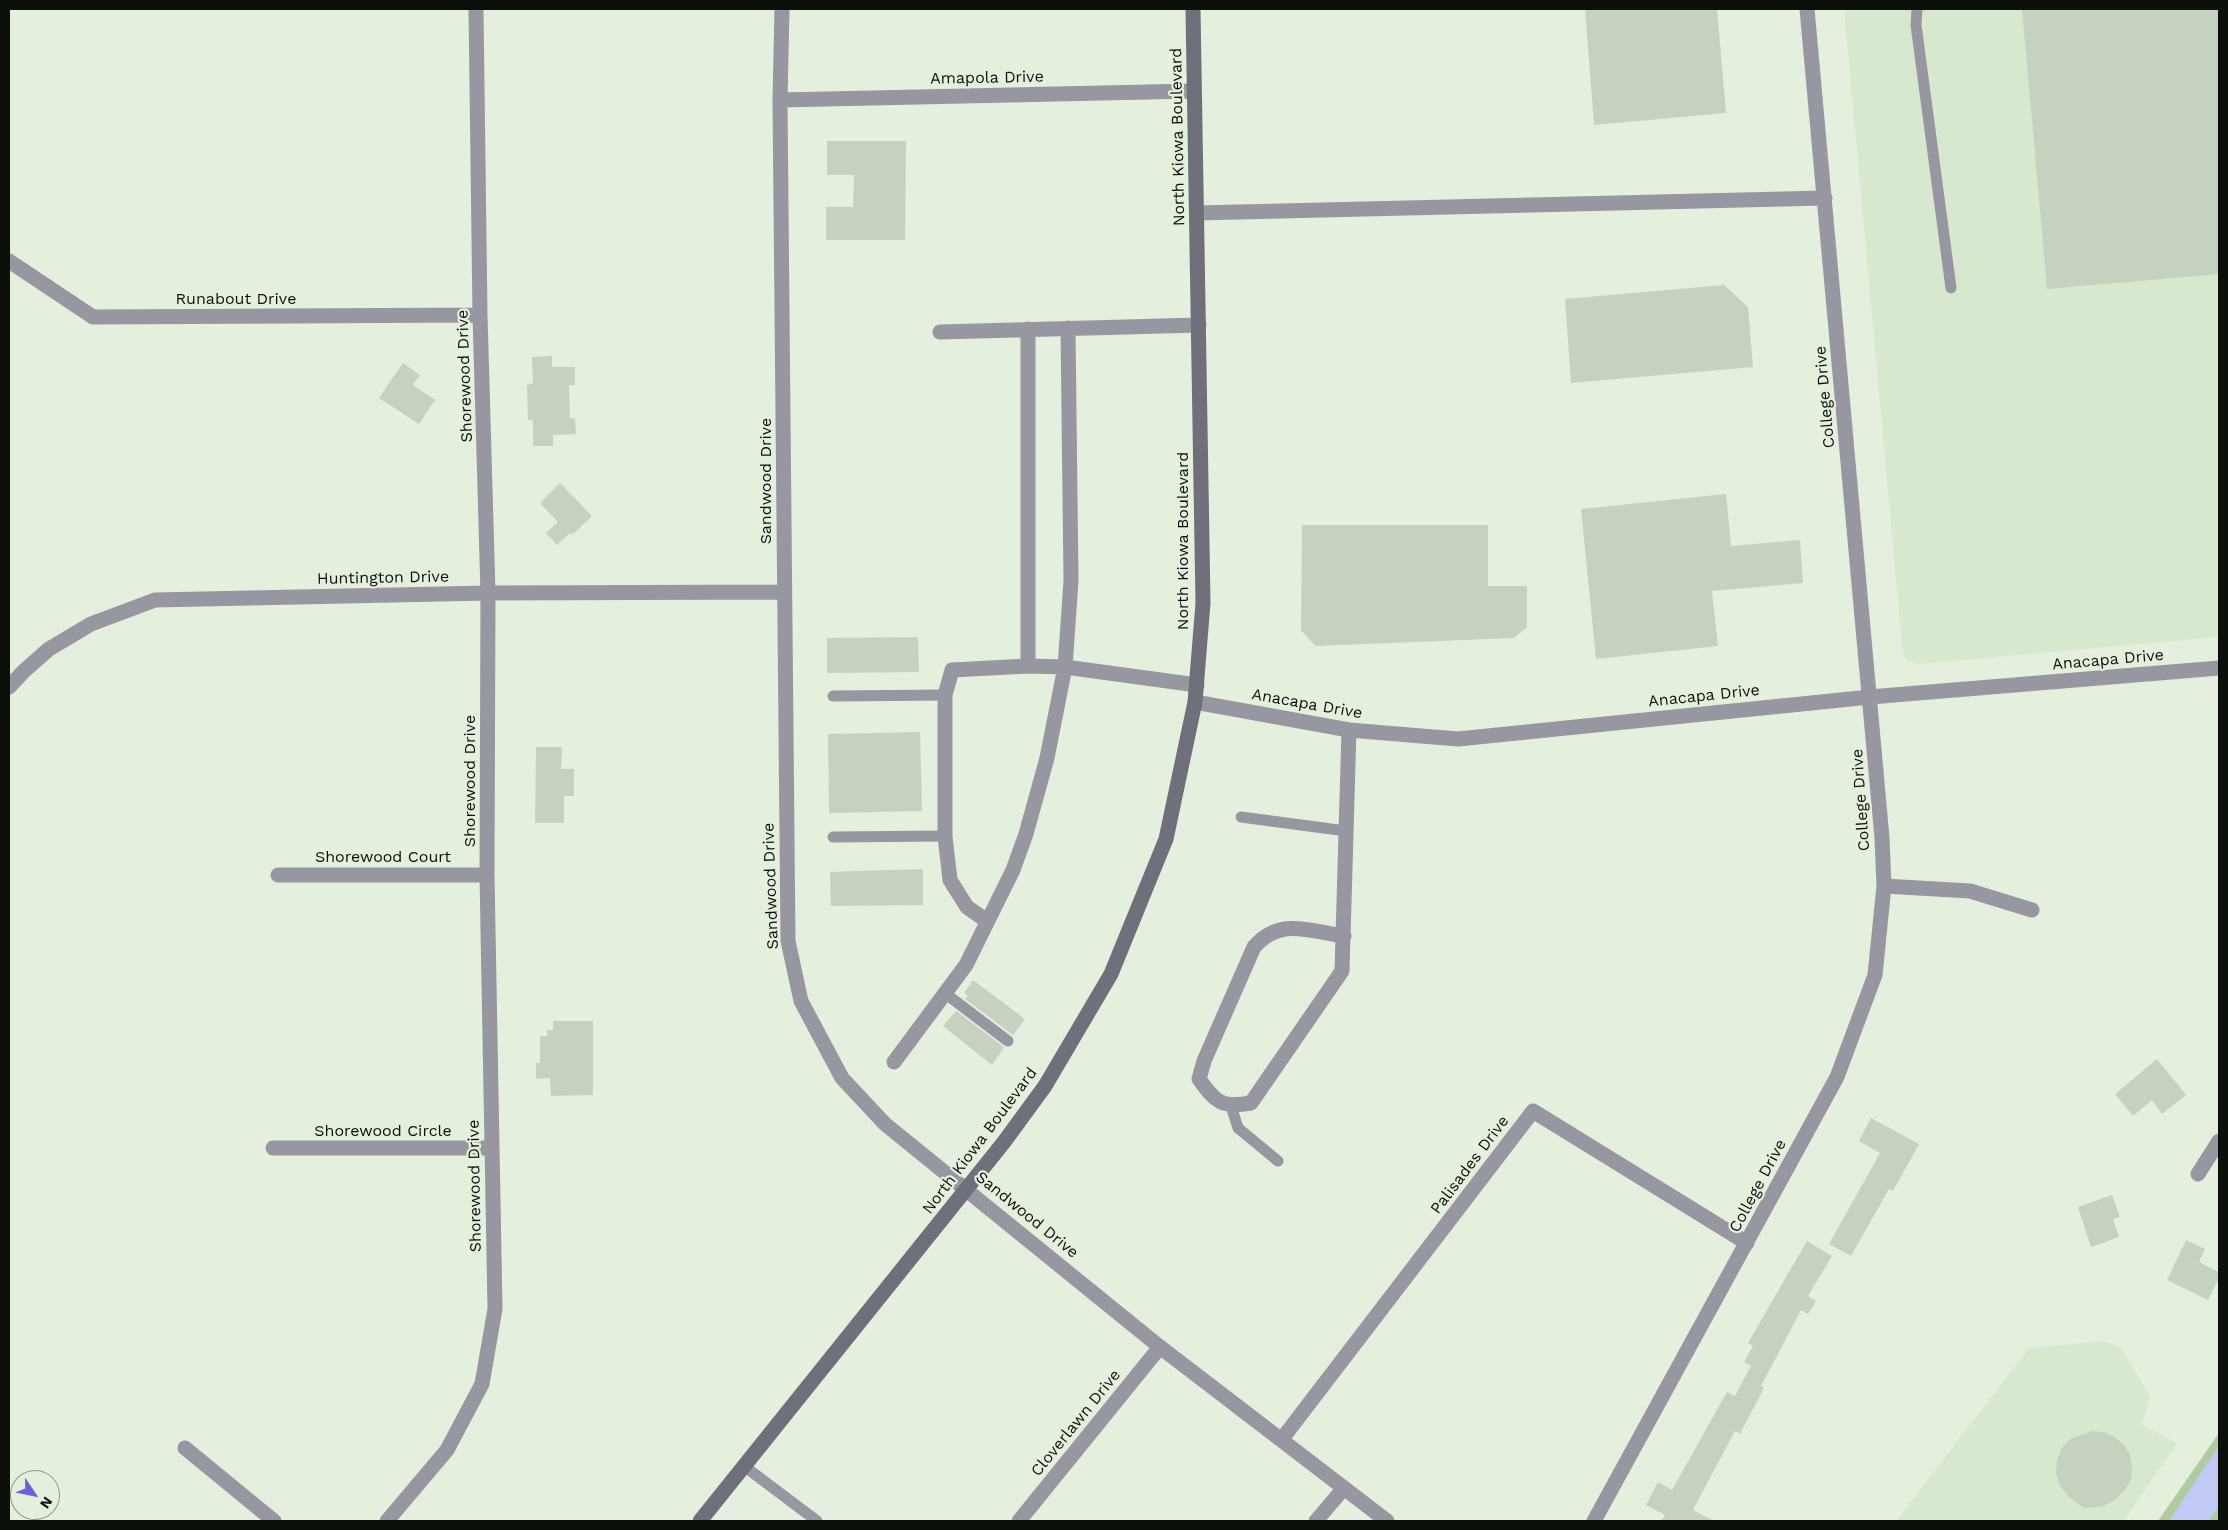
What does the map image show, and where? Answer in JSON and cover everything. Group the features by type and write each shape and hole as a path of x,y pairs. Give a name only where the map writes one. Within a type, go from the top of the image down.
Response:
{"street":[{"name":"Shorewood Drive","path":"387,1521 447,1450 482,1384 495,1309 487,875 488,593 480,315 476,9"},
{"name":"Sandwood Drive","path":"782,9 780,100 788,940 792,967 801,1001 842,1078 885,1124 1160,1346 1387,1521"},
{"name":"North Kiowa Boulevard","path":"700,1521 967,1189 1045,1086 1111,974 1166,839 1195,702 1204,604 1193,9"},
{"name":"College Drive","path":"1594,1521 1837,1077 1875,975 1884,886 1870,697 1807,9"},
{"name":"Amapola Drive","path":"780,100 1194,91"},
{"path":"1197,213 1825,198"},
{"name":"Runabout Drive","path":"9,260 93,317 480,315"},
{"path":"940,332 1198,325"},
{"path":"894,1062 946,994 966,964 1013,870 1026,834 1047,758 1065,667 1071,581 1068,328"},
{"path":"1028,329 1028,666"},
{"name":"Huntington Drive","path":"9,687 24,670 49,649 91,624 155,600 488,593 784,592"},
{"path":"987,921 966,907 950,880 946,836 945,695 952,670 1028,666 1065,667 1196,685"},
{"name":"Anacapa Drive","path":"1195,702 1349,730 1458,739 1870,697 2219,668"},
{"path":"1344,936 1283,927 1265,935 1254,947 1204,1061 1199,1079 1212,1097 1231,1106 1251,1103 1342,972 1344,936 1349,730"},
{"name":"Shorewood Court","path":"278,875 487,875"},
{"path":"1884,886 1970,890 2032,910"},
{"name":"Palisades Drive","path":"1282,1439 1533,1112 1747,1243"},
{"path":"2198,1174 2219,1141"},
{"name":"Shorewood Circle","path":"273,1148 492,1148"},
{"name":"Cloverlawn Drive","path":"1019,1521 1160,1346"},
{"path":"185,1448 274,1521"},
{"path":"1316,1521 1344,1488"}],"lane":[{"path":"1917,9 1916,25 1951,288"},
{"path":"833,696 945,695"},
{"path":"1241,817 1346,831"},
{"path":"833,837 946,836"},
{"path":"946,994 1008,1041"},
{"path":"1231,1106 1238,1128 1278,1161"},
{"path":"744,1466 817,1521"}],"shaded area":[{"path":"1844,9 2219,9 2219,637 1917,664 1907,660 1903,655"},
{"path":"2105,1341 2121,1348 2150,1396 2142,1425 2177,1443 2124,1521 1896,1521 2029,1348"}],"green space":[{"path":"2219,1433 2219,1521 2158,1521"}],"water":[{"path":"2219,1446 2219,1506 2209,1521 2169,1521"}],"building":[{"path":"1585,9 1717,9 1726,113 1594,125"},
{"path":"2022,9 2219,9 2219,274 2047,289"},
{"path":"827,141 906,141 905,240 826,240 826,207 853,207 854,175 827,175"},
{"path":"1724,285 1748,307 1753,367 1571,383 1565,299"},
{"path":"552,356 552,367 575,367 575,385 569,385 570,418 575,418 576,434 553,435 553,446 533,446 533,420 528,420 527,385 533,383 532,357"},
{"path":"403,363 420,375 413,385 435,400 419,424 379,398"},
{"path":"560,483 592,516 572,535 570,533 557,545 546,533 558,522 540,503"},
{"path":"1726,494 1731,546 1800,540 1803,583 1712,591 1718,646 1596,659 1581,509"},
{"path":"1302,525 1488,525 1488,586 1527,586 1527,627 1514,638 1315,646 1301,630"},
{"path":"918,637 919,672 827,673 827,638"},
{"path":"920,732 922,811 829,813 828,734"},
{"path":"536,747 562,747 561,769 574,769 574,796 564,796 564,823 535,823"},
{"path":"923,869 923,905 831,906 830,872"},
{"path":"973,980 1025,1019 1013,1035 965,999 968,996 964,993"},
{"path":"956,1011 1004,1047 992,1065 943,1026"},
{"path":"553,1021 593,1021 593,1095 551,1096 550,1078 536,1079 536,1063 540,1063 540,1036 547,1036 547,1030 553,1030"},
{"path":"2157,1059 2186,1095 2162,1114 2152,1100 2133,1116 2115,1094"},
{"path":"1871,1118 1919,1144 1893,1191 1889,1189 1851,1256 1829,1244 1880,1153 1859,1141"},
{"path":"2112,1195 2120,1217 2113,1219 2119,1237 2091,1247 2078,1207"},
{"path":"2186,1240 2205,1249 2199,1262 2219,1272 2219,1278 2208,1300 2167,1280"},
{"path":"1807,1241 1832,1256 1808,1296 1816,1301 1808,1314 1801,1310 1761,1386 1764,1388 1740,1434 1735,1431 1693,1510 1714,1521 1661,1521 1665,1515 1646,1505 1658,1482 1672,1490 1727,1392 1735,1396 1751,1366 1744,1362 1753,1346 1748,1343"},
{"path":"2092,1431 2104,1432 2115,1437 2124,1445 2130,1455 2131,1479 2125,1490 2116,1499 2104,1506 2084,1508 2068,1496 2060,1486 2056,1473 2057,1460 2062,1448 2070,1439"}]}
